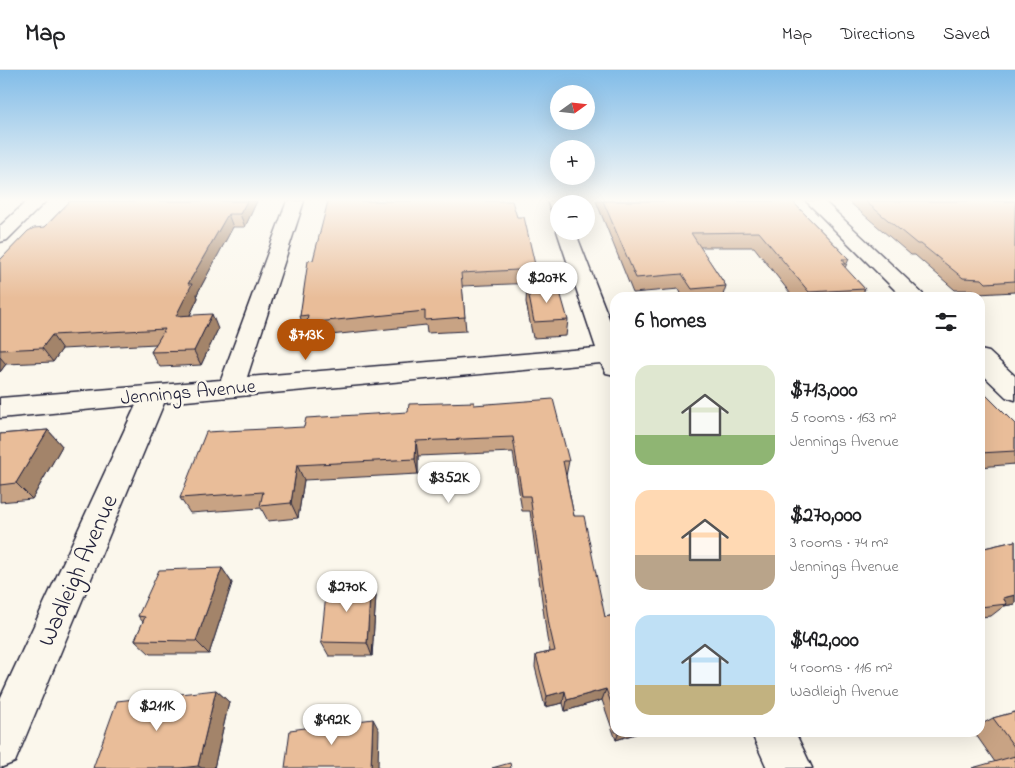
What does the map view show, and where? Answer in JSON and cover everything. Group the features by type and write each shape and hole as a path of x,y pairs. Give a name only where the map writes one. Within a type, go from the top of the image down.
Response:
{"street":[{"path":"230,388 284,234"},
{"path":"849,234 910,292"},
{"path":"569,240 610,348"},
{"name":"Jennings Avenue","path":"0,408 154,394 610,359"},
{"path":"985,363 1015,391"},
{"name":"Wadleigh Avenue","path":"0,747 154,394"},
{"path":"774,737 790,768"}],"building":[{"path":"26,234 217,234 188,284 192,284 176,316 212,314 194,351 151,352 165,329 52,335 42,348 0,350 0,260"},
{"path":"320,234 528,234 536,269 461,273 465,317 425,320 425,311 307,323 308,315 300,316 308,261 313,260"},
{"path":"617,234 691,234 726,286 692,289 682,274 636,278"},
{"path":"760,234 824,234 849,259 842,259 846,264 842,264 865,289 809,292"},
{"path":"904,234 1015,234 1015,281 986,283 982,279 963,278 921,244 917,244"},
{"path":"558,285 568,320 534,322 527,286"},
{"path":"985,394 1015,424 1015,451 985,453"},
{"path":"553,399 569,461 563,461 574,516 584,516 605,617 610,616 610,700 606,689 567,700 565,691 547,696 536,655 555,651 549,625 530,496 522,496 513,437 416,441 415,459 297,465 291,503 260,506 263,492 180,498 206,432 304,427 306,418 408,412 409,404 474,402 474,405"},
{"path":"48,430 16,483 0,485 0,434"},
{"path":"1015,541 1015,595 1003,598 1007,604 985,606 985,548"},
{"path":"222,568 196,641 135,640 145,617 138,616 159,570"},
{"path":"371,580 367,643 321,642 327,585"},
{"path":"216,690 198,766 180,768 93,768 117,701"},
{"path":"1015,712 1015,748 993,718"},
{"path":"373,719 371,768 285,768 290,730"},
{"path":"1015,756 1015,768 972,768"},
{"path":"510,763 511,768 492,768"}]}
